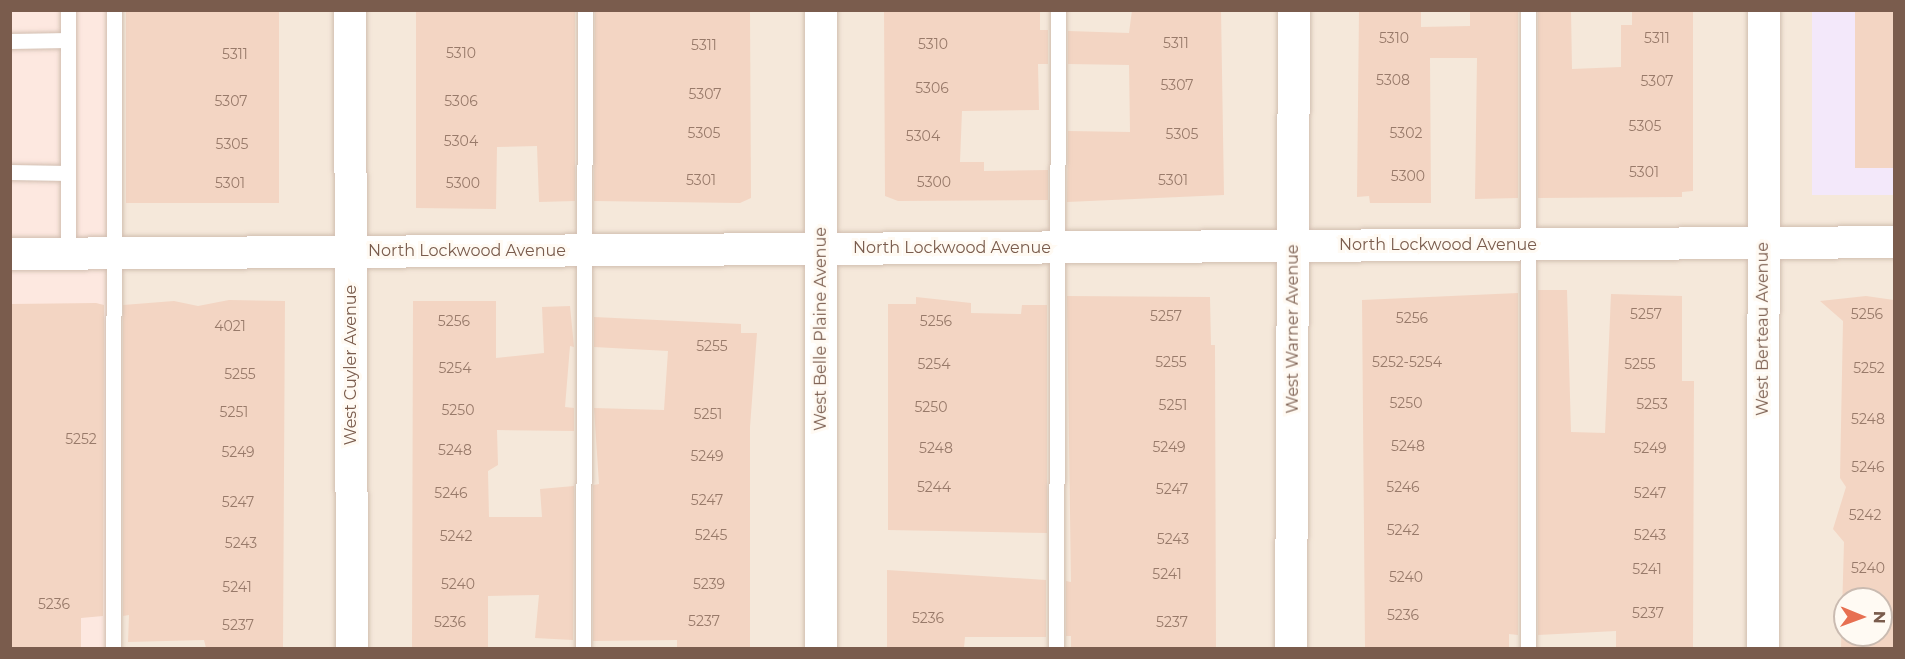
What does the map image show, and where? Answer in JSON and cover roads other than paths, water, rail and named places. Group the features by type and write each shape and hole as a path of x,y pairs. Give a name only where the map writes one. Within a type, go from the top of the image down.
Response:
{"street":[{"name":"West Cuyler Avenue","path":"350,10 352,648"},
{"name":"West Belle Plaine Avenue","path":"821,10 821,648"},
{"name":"West Warner Avenue","path":"1291,648 1294,10"},
{"name":"West Berteau Avenue","path":"1763,648 1764,10"},
{"name":"North Lockwood Avenue","path":"10,254 1894,242"}],"lane":[{"path":"68,10 68,253"},
{"path":"113,648 114,10"},
{"path":"583,648 585,10"},
{"path":"1056,648 1058,10"},
{"path":"1528,10 1528,648"},
{"path":"10,41 68,40"},
{"path":"10,172 68,173"}]}
